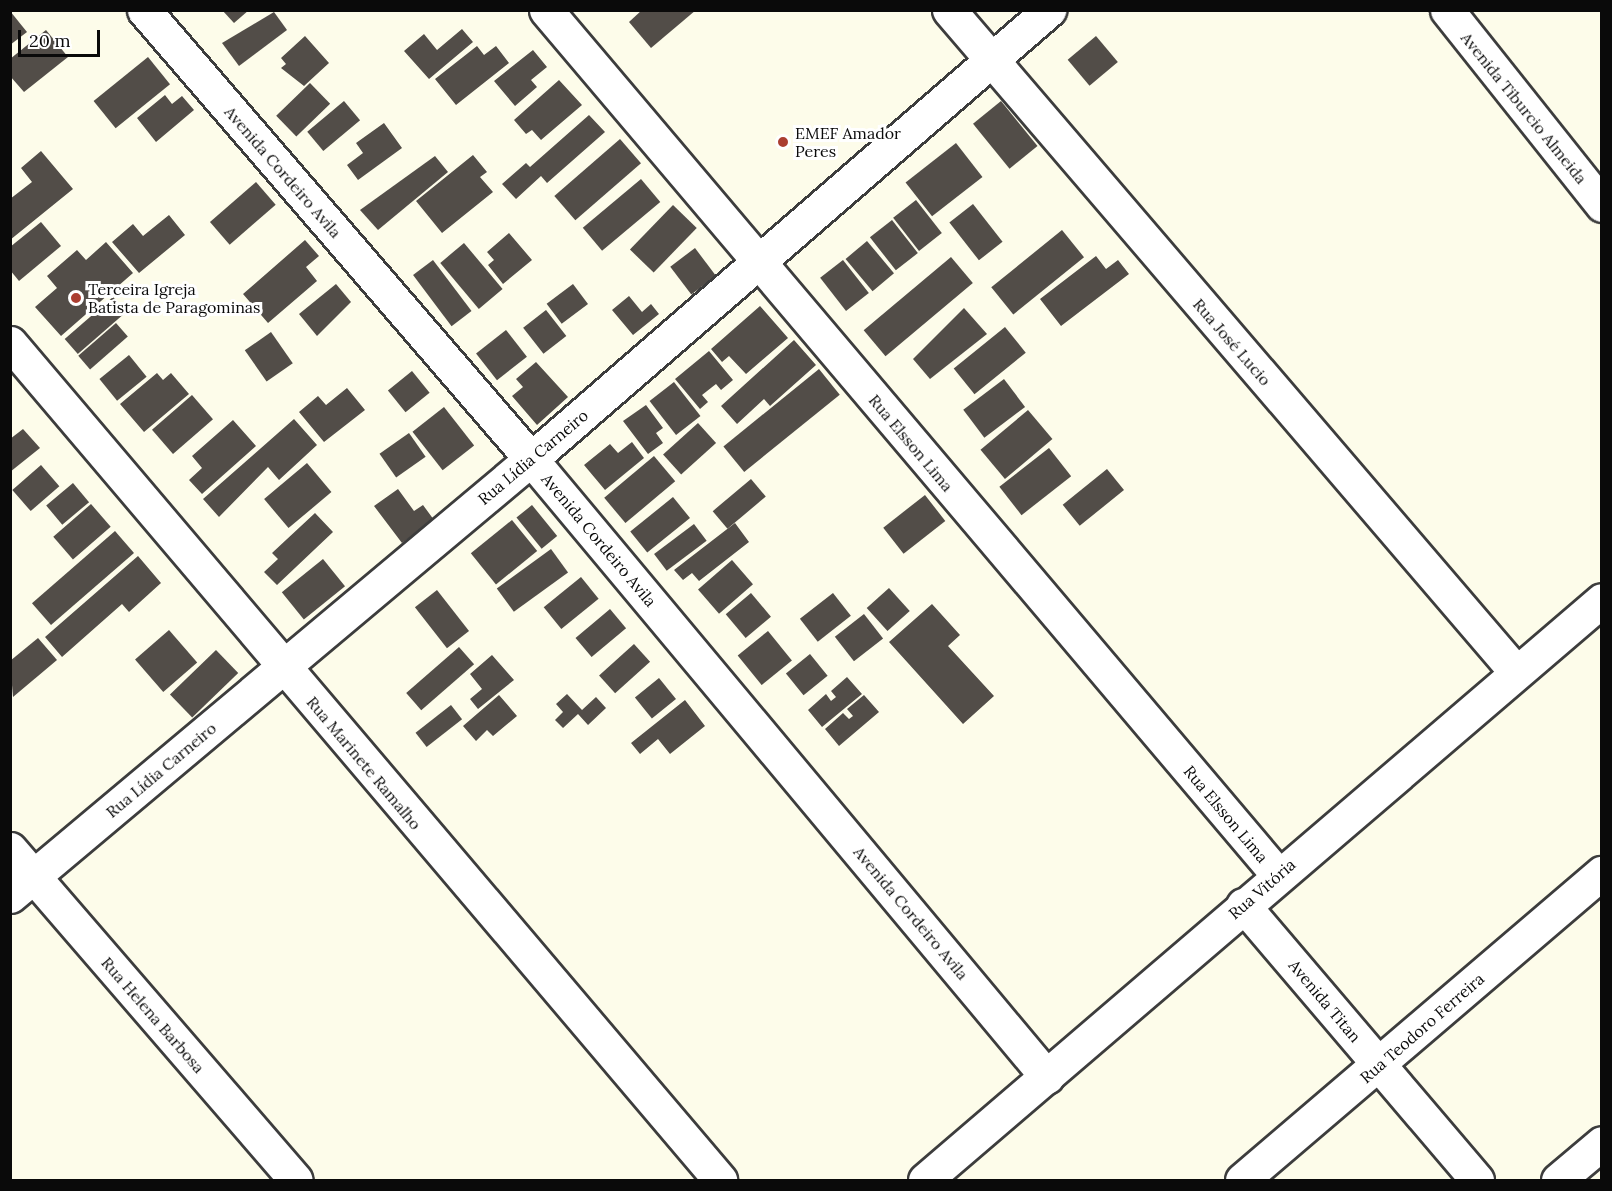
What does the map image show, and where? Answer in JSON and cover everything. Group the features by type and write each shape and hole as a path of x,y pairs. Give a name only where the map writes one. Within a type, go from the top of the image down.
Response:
{"street":[{"name":"Avenida Cordeiro Avila","path":"144,10 531,459 1047,1077"},
{"name":"Rua Elsson Lima","path":"546,10 1278,875"},
{"name":"Rua José Lucio","path":"949,10 989,60 1516,672"},
{"name":"Rua Lídia Carneiro","path":"22,886 531,459 759,264 989,60 1049,10"},
{"name":"Avenida Tiburcio Almeida","path":"1446,10 1602,205"},
{"name":"Rua Marinete Ramalho","path":"10,343 720,1180"},
{"name":"Rua Vitória","path":"925,1180 1047,1077 1278,875 1602,600"},
{"name":"Rua Helena Barbosa","path":"10,849 22,886 296,1180"},
{"name":"Rua Teodoro Ferreira","path":"1242,1180 1602,873"},
{"name":"Avenida Titan","path":"1243,905 1477,1180"},
{"path":"1558,1180 1602,1143"}],"building":[{"path":"222,10 249,10 234,23"},
{"path":"642,10 696,10 651,48 629,22"},
{"path":"10,11 27,32 10,45"},
{"path":"274,12 287,30 239,66 222,43"},
{"path":"462,29 473,42 429,79 404,51 424,34 437,50"},
{"path":"46,30 68,57 24,92 10,76 10,59"},
{"path":"305,36 329,63 304,86 281,68 286,64 281,58"},
{"path":"1096,36 1118,62 1090,86 1068,60"},
{"path":"477,46 484,55 496,46 509,63 456,105 435,79"},
{"path":"533,50 547,67 531,80 537,87 515,106 494,81"},
{"path":"148,57 170,84 116,128 94,101"},
{"path":"559,80 582,105 541,140 532,130 526,134 514,120"},
{"path":"310,83 330,104 296,137 276,116"},
{"path":"165,95 172,104 182,96 194,110 156,142 137,118"},
{"path":"344,101 360,120 323,151 307,132"},
{"path":"1001,101 1038,146 1010,169 973,124"},
{"path":"589,115 605,132 547,183 541,176 516,199 502,184 526,163 530,167"},
{"path":"384,123 402,148 358,180 347,165 363,153 356,143"},
{"path":"620,139 641,163 575,220 554,196"},
{"path":"956,143 982,177 932,216 906,182"},
{"path":"41,151 73,189 10,240 10,199 32,182 21,168"},
{"path":"473,155 487,172 480,177 493,192 442,233 416,201"},
{"path":"435,156 448,172 378,230 360,210"},
{"path":"641,179 660,202 602,251 583,228"},
{"path":"256,182 276,205 230,245 210,222"},
{"path":"916,200 942,233 919,251 893,218"},
{"path":"973,204 1003,242 979,260 949,222"},
{"path":"673,205 697,228 654,273 630,250"},
{"path":"169,215 185,235 139,273 112,242 133,224 143,236"},
{"path":"892,220 918,253 896,270 870,237"},
{"path":"41,222 61,246 19,281 10,270 10,247"},
{"path":"1062,230 1084,257 1013,314 991,287"},
{"path":"509,233 532,260 503,284 488,265 494,260 487,252"},
{"path":"305,240 319,256 306,267 317,281 268,323 243,294"},
{"path":"867,241 894,273 873,291 846,259"},
{"name":"Terceira Igreja Batista de Paragominas","path":"106,242 133,273 61,336 35,307 57,288 47,276 77,250 86,260"},
{"path":"464,243 503,289 479,309 440,263"},
{"path":"695,248 716,276 691,295 670,267"},
{"path":"1096,256 1106,269 1118,260 1129,274 1061,326 1040,299"},
{"path":"951,257 973,283 886,356 864,330"},
{"path":"433,260 472,311 452,326 413,275"},
{"path":"843,260 869,293 846,311 820,278"},
{"path":"336,284 351,302 317,336 299,314"},
{"path":"573,284 588,304 562,324 547,304"},
{"path":"629,296 642,312 651,304 659,314 633,335 612,310"},
{"path":"113,297 126,312 78,354 65,339"},
{"path":"760,306 788,338 746,374 729,356 722,362 711,349"},
{"path":"964,308 987,334 930,379 913,359"},
{"path":"546,310 566,336 543,354 523,328"},
{"path":"116,323 128,337 90,369 78,356"},
{"path":"1005,327 1026,353 974,394 954,369"},
{"path":"506,330 527,357 497,380 476,353"},
{"path":"271,332 293,363 267,381 245,350"},
{"path":"794,340 816,365 770,406 764,399 737,424 721,406"},
{"path":"709,351 733,380 721,390 716,384 702,395 708,402 700,409 675,379"},
{"path":"129,355 147,377 117,401 99,379"},
{"path":"536,362 568,397 537,425 512,396 523,387 516,379"},
{"path":"819,369 840,395 744,472 723,446"},
{"path":"412,371 430,393 406,412 388,391"},
{"path":"157,373 163,380 171,373 189,394 144,432 120,404"},
{"path":"1004,379 1025,407 984,438 963,410"},
{"path":"674,382 700,416 676,435 650,401"},
{"path":"347,388 365,410 324,442 299,412 318,396 326,405"},
{"path":"192,395 213,419 173,454 152,430"},
{"path":"646,405 663,428 656,433 663,443 648,454 623,421"},
{"path":"444,407 474,446 443,470 412,432"},
{"path":"1028,410 1052,439 1005,479 981,450"},
{"path":"294,419 317,445 279,480 268,467 219,517 203,499"},
{"path":"233,420 256,446 202,494 189,480 202,468 192,456"},
{"path":"698,423 716,443 681,475 663,454"},
{"path":"23,429 40,448 10,472 10,439"},
{"path":"409,433 426,457 396,477 380,454"},
{"path":"632,442 644,458 605,490 584,465 610,444 618,453"},
{"path":"1049,448 1071,476 1022,515 999,487"},
{"path":"654,456 675,481 625,523 604,498"},
{"path":"307,463 331,492 289,528 264,499"},
{"path":"41,465 59,486 31,511 12,490"},
{"path":"1107,469 1124,490 1080,526 1063,505"},
{"path":"751,479 766,497 727,529 713,511"},
{"path":"73,483 89,502 62,525 46,505"},
{"path":"398,489 414,511 423,505 434,520 402,543 374,506"},
{"path":"925,495 945,521 904,554 883,528"},
{"path":"673,497 690,518 647,553 630,532"},
{"path":"91,504 111,527 73,559 53,537"},
{"path":"532,505 557,536 542,549 516,518"},
{"path":"315,513 333,532 277,585 264,572 278,559 272,553"},
{"path":"512,520 537,551 496,584 471,553"},
{"path":"735,523 749,542 699,581 692,573 683,580 674,570"},
{"path":"694,524 707,541 667,571 654,554"},
{"path":"115,531 134,553 51,625 32,603"},
{"path":"551,549 568,572 514,612 497,588"},
{"path":"138,556 161,583 129,612 122,604 62,657 45,637"},
{"path":"323,559 345,586 304,620 282,592"},
{"path":"732,560 753,584 719,614 698,590"},
{"path":"581,577 599,599 561,629 544,607"},
{"path":"889,588 910,611 887,631 867,608"},
{"path":"437,590 469,631 447,648 415,607"},
{"path":"751,593 771,617 746,638 726,614"},
{"path":"833,593 851,616 818,642 800,619"},
{"path":"932,604 960,635 948,646 994,696 963,724 889,642"},
{"path":"610,609 626,628 592,657 576,638"},
{"path":"864,614 883,638 854,661 835,637"},
{"path":"169,630 197,662 163,692 135,660"},
{"path":"768,631 792,661 762,685 738,656"},
{"path":"38,638 57,660 13,697 10,661"},
{"path":"634,644 650,662 615,693 599,675"},
{"path":"459,647 474,664 421,710 406,693"},
{"path":"216,650 238,673 192,717 170,694"},
{"path":"810,654 828,676 804,695 786,674"},
{"path":"492,655 514,680 478,709 470,699 482,689 470,674"},
{"path":"847,677 862,694 822,727 808,710 826,694 831,701 836,697 831,691"},
{"path":"659,678 676,699 652,718 635,698"},
{"path":"567,694 582,710 596,697 606,708 588,725 578,714 563,728 555,720 563,712 556,704"},
{"path":"499,695 517,716 493,736 487,730 476,741 463,726"},
{"path":"864,695 879,712 839,746 825,729 843,713 849,719 853,716 847,709"},
{"path":"685,700 705,726 670,754 658,739 640,754 631,743"},
{"path":"451,705 462,719 427,747 416,733"}],"place":[{"name":"EMEF Amador Peres","path":"783,142"},
{"name":"Terceira Igreja Batista de Paragominas","path":"76,298"}]}
